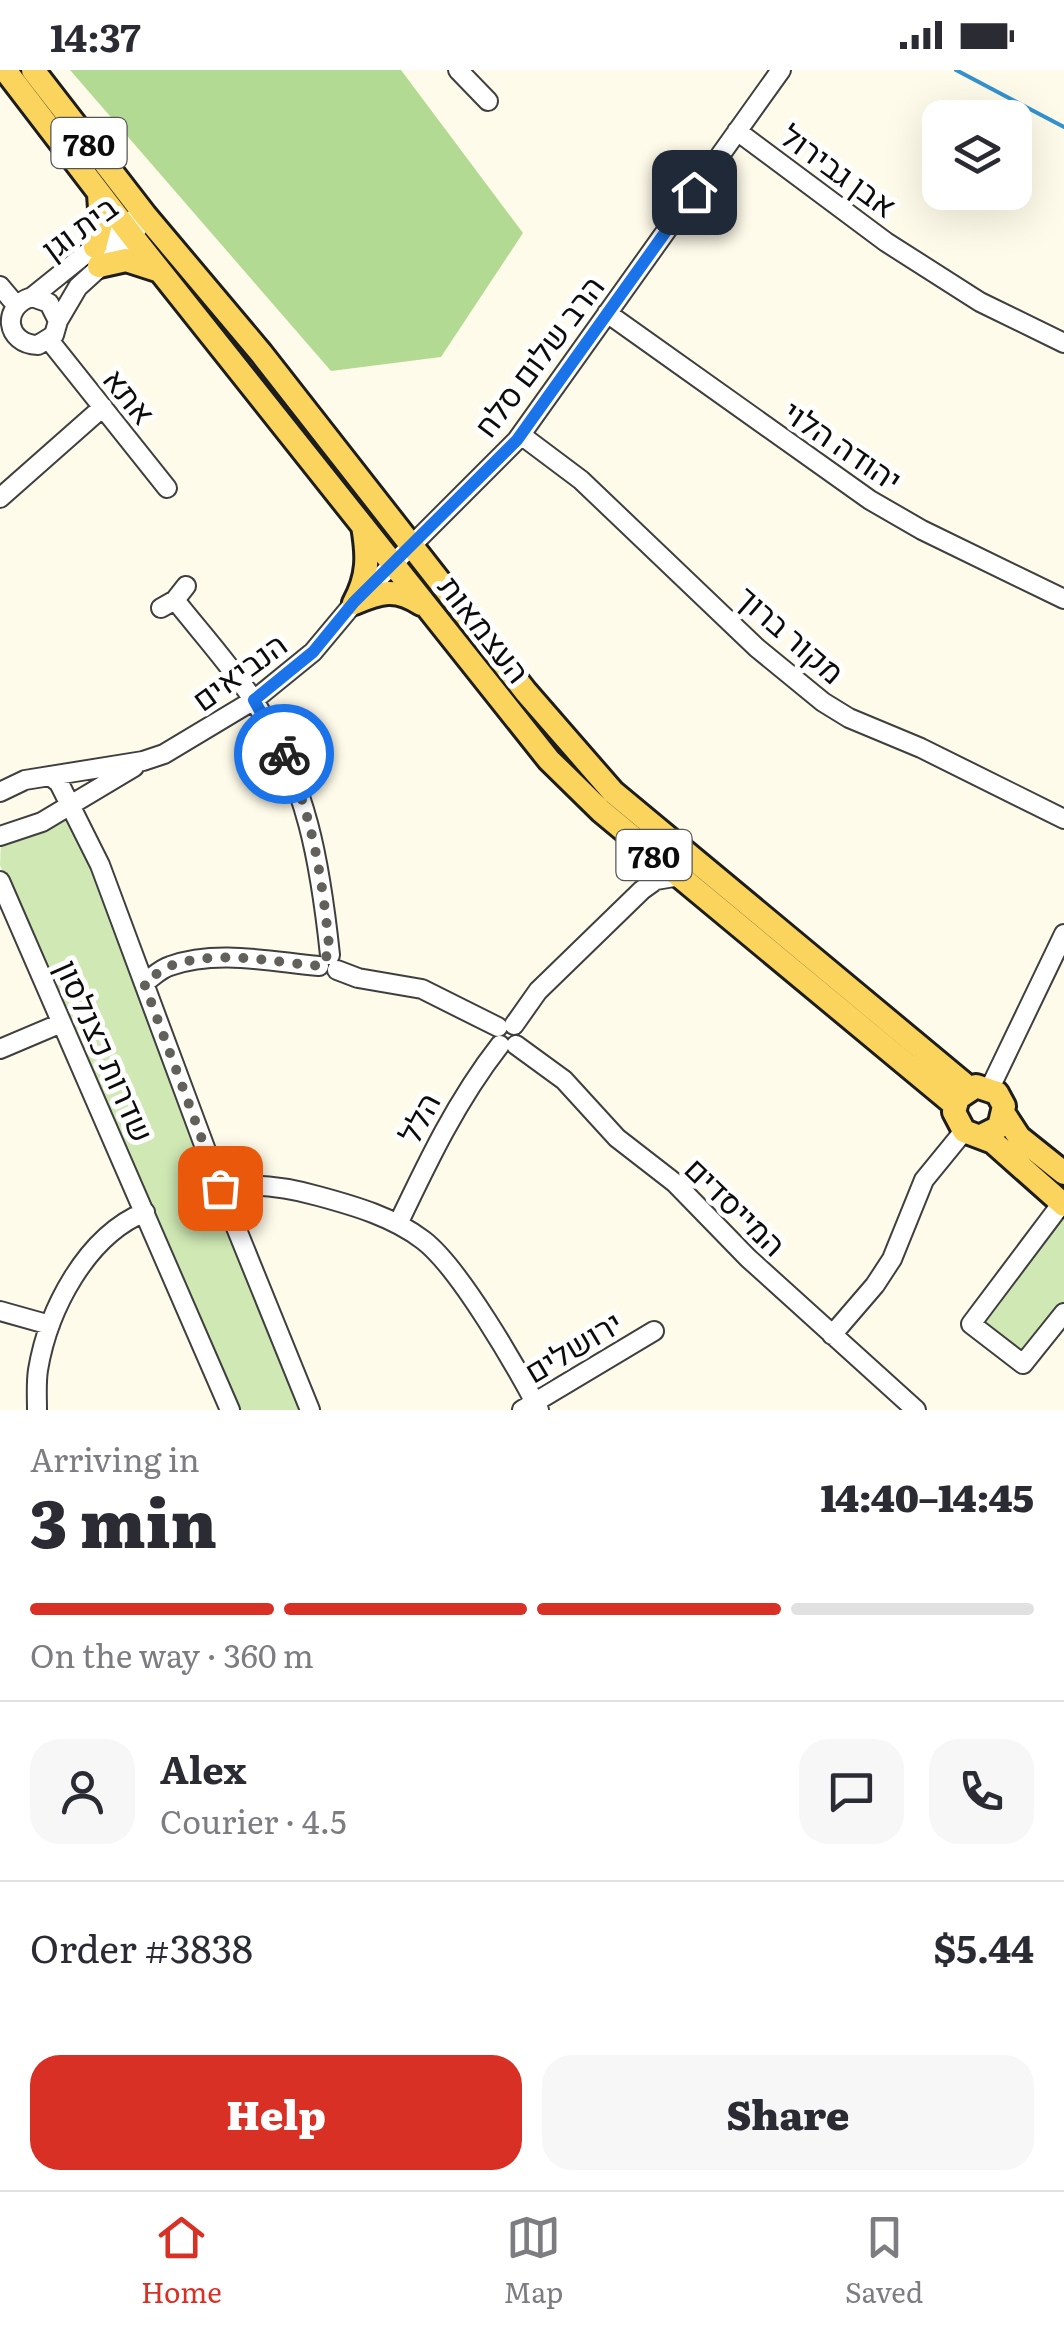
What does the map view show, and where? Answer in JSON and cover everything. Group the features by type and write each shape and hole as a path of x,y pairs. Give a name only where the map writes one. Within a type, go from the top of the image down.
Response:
{"main road":[{"name":"העצמאות","path":"6,70 98,191 261,352 526,692 614,792 971,1094"},
{"name":"העצמאות","path":"33,70 160,271 549,760 680,876 971,1094"},
{"path":"98,191 101,224 97,257 126,260 160,271"},
{"path":"354,602 364,586 368,567 362,522"},
{"path":"354,602 395,591 429,610"},
{"path":"1063,1204 993,1142 973,1134 956,1120 971,1094 1002,1099 1004,1114 1019,1137 1064,1174"},
{"path":"973,1134 999,1128 1004,1114"}],"street":[{"path":"458,70 488,101"},
{"name":"הרב שלום סלח","path":"394,564 521,435 737,131 773,73"},
{"name":"אבן גבירול","path":"737,131 902,252 980,302 1064,342"},
{"name":"בית וגן","path":"24,301 97,257 134,225"},
{"name":"בית וגן","path":"58,321 97,257"},
{"path":"0,286 24,301 49,303 58,321 49,340 32,345 16,337 9,321 24,301"},
{"name":"יהודה הלוי","path":"607,313 870,500 922,530 1064,599"},
{"name":"אתא","path":"49,340 167,488"},
{"path":"0,498 103,407"},
{"name":"מקור ברוך","path":"521,435 581,480 757,648 823,702 849,718 921,748 1064,819"},
{"name":"הנביאים","path":"0,836 42,822 143,762 207,731 254,700 313,652 354,602 394,564"},
{"path":"174,598 254,700 279,743 304,801 318,859 329,964"},
{"name":"הנביאים","path":"0,792 25,780 143,762"},
{"name":"שדרות כצנלסון","path":"50,776 59,783 100,865 220,1188 310,1410"},
{"path":"640,844 648,862 642,890"},
{"name":"הלל","path":"398,1224 465,1093 538,991 642,890 656,880 680,876"},
{"name":"שדרות כצנלסון","path":"0,881 230,1410"},
{"path":"971,1094 1064,934"},
{"name":"המייסדים","path":"144,983 171,966 209,959 329,964 358,978 422,989 507,1035 564,1080 617,1138 675,1183 748,1258 916,1410"},
{"path":"0,1049 59,1024"},
{"path":"832,1335 892,1259 924,1180 973,1134"},
{"path":"220,1188 256,1186 296,1191 354,1206 398,1224 426,1242 455,1274 532,1408"},
{"path":"1063,1204 971,1324 1023,1364 1064,1314"},
{"path":"36,1410 37,1372 50,1325 66,1292 96,1248 118,1225 145,1212"},
{"path":"0,1310 50,1325"},
{"name":"ירושלים","path":"532,1408 654,1331"}],"green space":[{"path":"70,70 401,70 523,233 441,357 331,371"},
{"path":"66,813 86,845 309,1410 236,1410 27,934 0,865 1,842"},
{"path":"1064,1215 1064,1308 1022,1359 977,1325"}],"waterway":[{"path":"956,70 1064,127"}],"way so far":[{"path":"220,1188 144,983 158,972 189,962 242,959 320,966 322,958 330,955 318,859 304,801 284,754"}],"route":[{"path":"284,754 254,700 313,652 354,602 517,440 694,192"}]}
